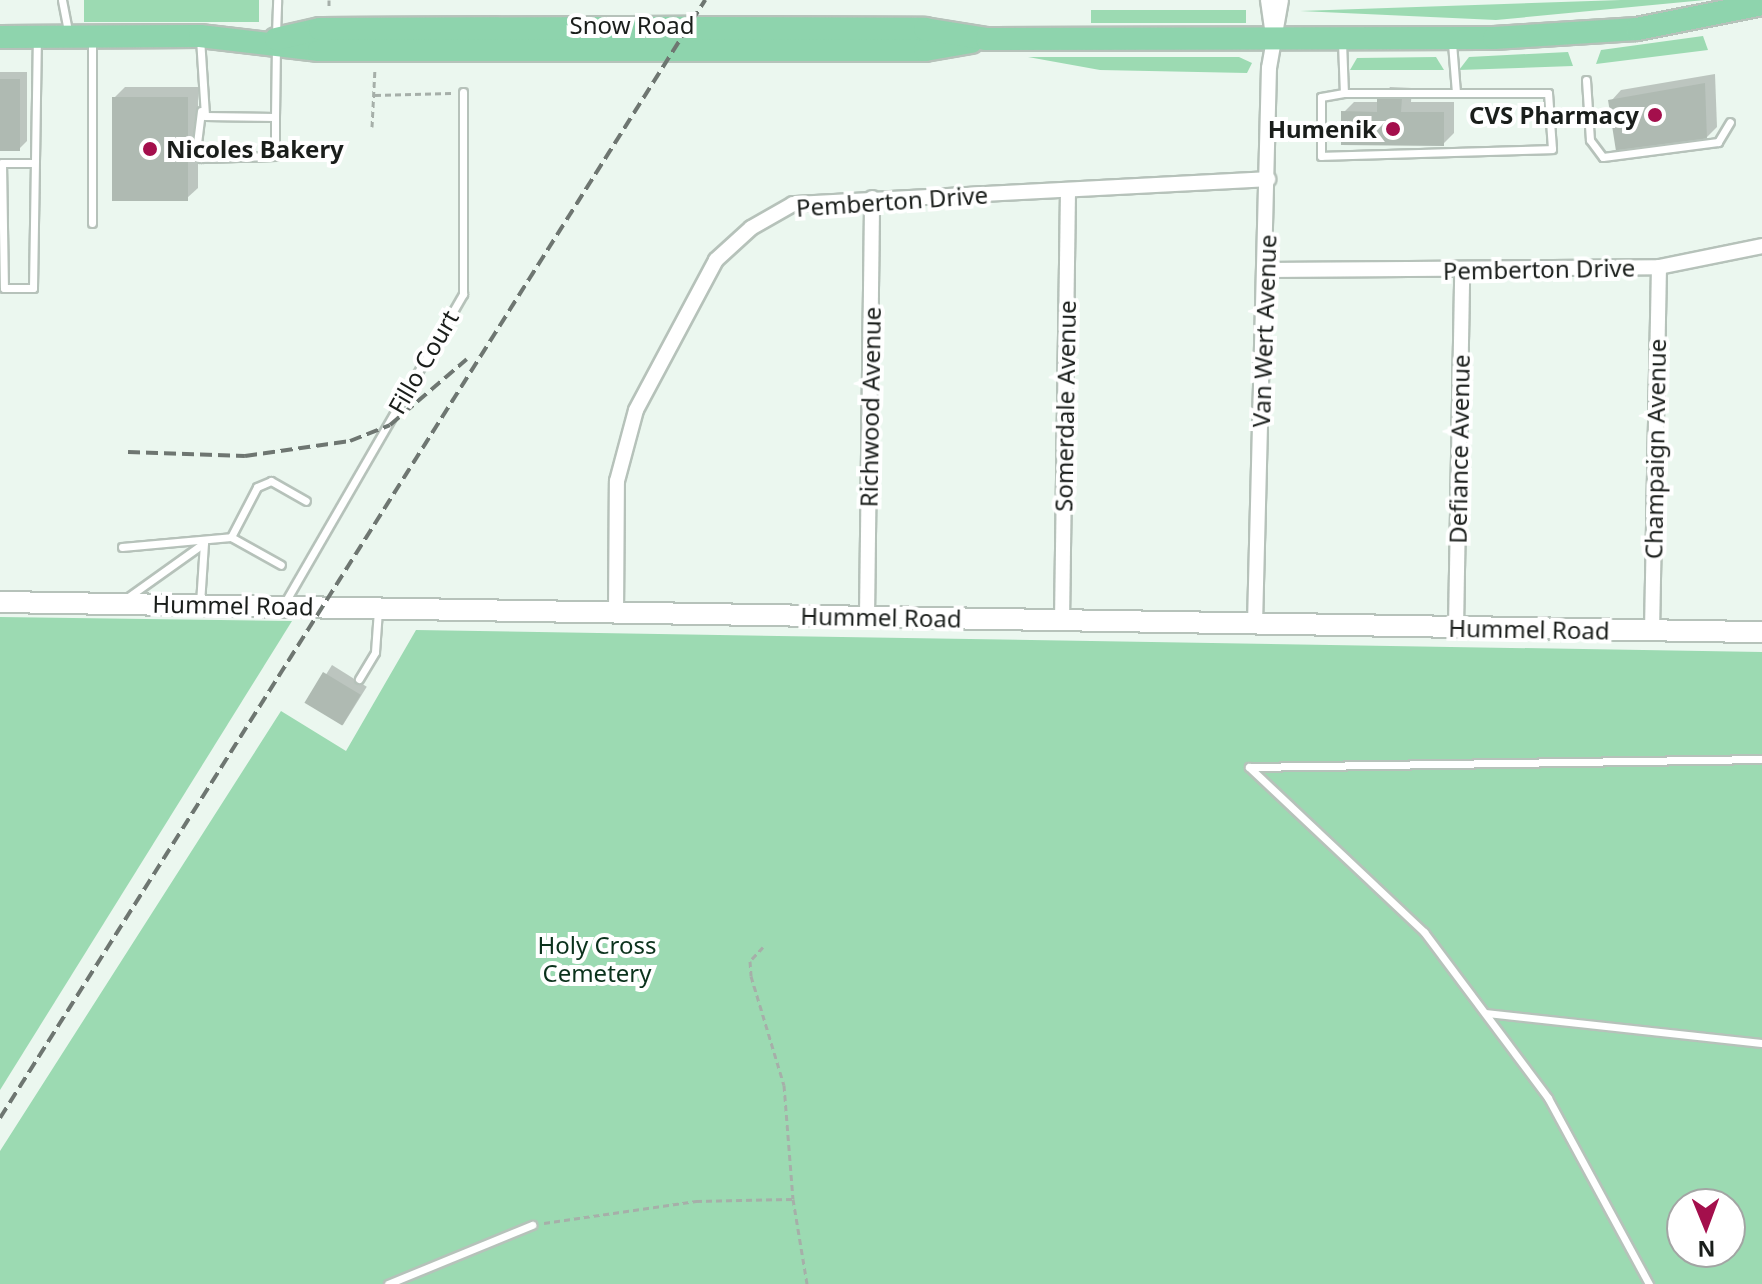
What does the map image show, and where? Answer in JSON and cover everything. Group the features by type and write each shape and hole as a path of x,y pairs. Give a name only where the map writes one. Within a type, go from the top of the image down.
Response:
{"main road":[{"name":"Snow Road","path":"0,37 200,36 276,39 320,29 870,28 987,39 1452,36 1637,29 1762,4"}],"street":[{"name":"Van Wert Avenue","path":"1255,624 1273,38 1268,0"},
{"name":"Van Wert Avenue","path":"1273,38 1281,0"},
{"name":"Pemberton Drive","path":"616,613 617,481 636,410 716,260 793,204 1268,179"},
{"name":"Somerdale Avenue","path":"1062,621 1068,191"},
{"name":"Richwood Avenue","path":"867,617 872,198"},
{"name":"Pemberton Drive","path":"1266,270 1659,267 1762,246"},
{"name":"Champaign Avenue","path":"1652,631 1659,267"},
{"name":"Defiance Avenue","path":"1456,628 1462,270"},
{"name":"Hummel Road","path":"0,602 1762,632"}],"lane":[{"path":"62,0 69,37"},
{"path":"200,36 201,158 275,156 277,0"},
{"path":"1342,36 1344,93"},
{"path":"1452,36 1456,93"},
{"path":"34,163 2,163 4,288 33,288 37,37"},
{"path":"92,37 92,223"},
{"path":"1586,80 1590,140 1603,157 1718,142 1730,122"},
{"name":"Fillo Court","path":"282,606 463,294 463,92"},
{"path":"1344,93 1456,93 1548,93 1552,149 1321,156 1321,97 1344,93"},
{"path":"201,111 275,117"},
{"path":"231,537 257,487 271,481 306,501"},
{"path":"122,547 204,543 231,537 281,565"},
{"path":"119,603 204,543"},
{"path":"200,605 204,543"},
{"path":"359,679 375,652 379,608"},
{"path":"1649,1284 1548,1098 1424,932 1249,767 1762,759"},
{"path":"1486,1013 1762,1043"},
{"path":"388,1284 532,1225"}],"path":[{"path":"329,0 329,7"},
{"path":"372,127 375,60"},
{"path":"375,95 463,92"},
{"path":"763,947 750,961 751,976 784,1085 793,1199 807,1284"},
{"path":"532,1225 696,1201 793,1199"}],"green space":[{"path":"84,0 259,0 259,22 84,22"},
{"path":"1705,0 1496,20 1300,11"},
{"path":"1091,10 1246,10 1246,23 1091,23"},
{"path":"1703,36 1708,50 1596,64 1601,50"},
{"path":"1568,52 1573,66 1459,70 1469,57"},
{"path":"1028,57 1239,57 1252,63 1247,73 1100,70"},
{"path":"1436,57 1444,70 1350,70 1357,58"},
{"path":"0,617 292,621 0,1090"},
{"name":"Holy Cross Cemetery","path":"416,630 1762,652 1762,1284 0,1284 0,1151 281,711 346,751"}],"building":[{"path":"0,79 20,79 20,151 0,151"},
{"path":"1705,83 1707,140 1616,151 1608,100"},
{"name":"Nicoles Bakery","path":"112,97 188,97 188,201 112,201"},
{"name":"Humenik","path":"1377,97 1402,98 1401,112 1444,112 1444,146 1341,145 1341,111 1377,112"},
{"path":"323,672 361,695 342,726 304,703"}],"railway":[{"path":"0,1118 705,0"},
{"path":"128,452 245,456 350,441 390,425 467,359"}],"place":[{"name":"CVS Pharmacy","path":"1655,115"},
{"name":"Humenik","path":"1393,129"},
{"name":"Nicoles Bakery","path":"150,149"}]}
